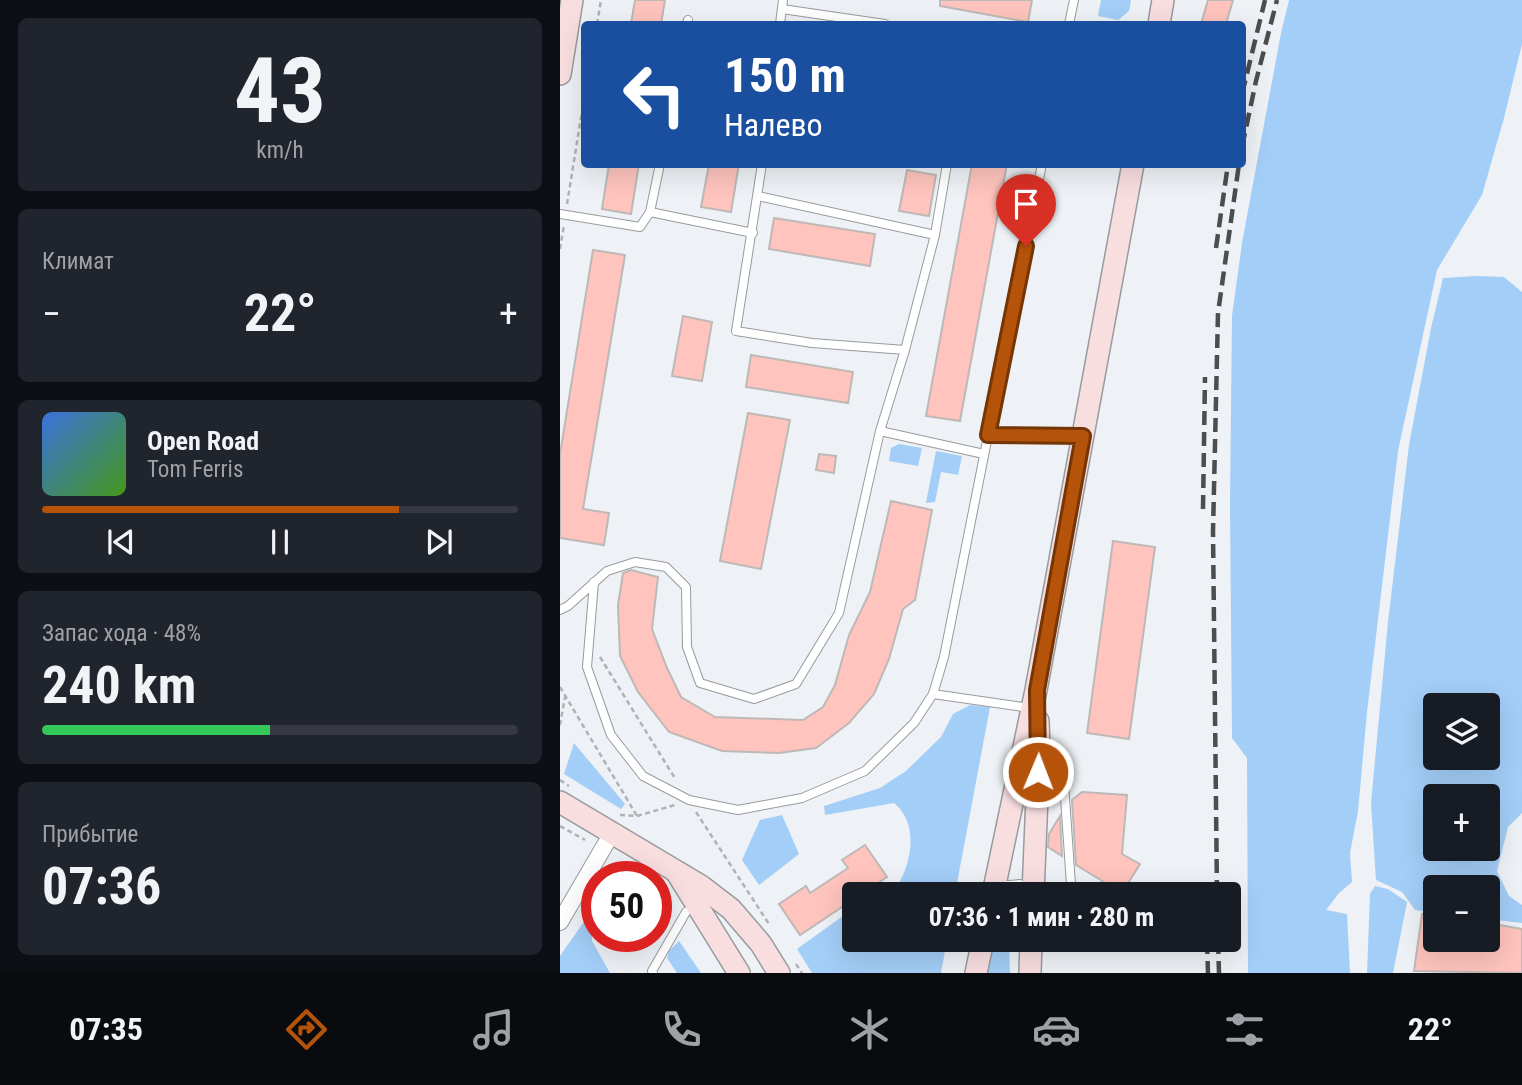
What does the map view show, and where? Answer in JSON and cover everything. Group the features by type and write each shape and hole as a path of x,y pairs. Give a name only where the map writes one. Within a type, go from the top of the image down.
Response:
{"main road":[{"path":"561,65 572,0"},
{"path":"1159,21 1163,0"},
{"path":"996,882 1035,699 1132,168"},
{"path":"1033,882 1039,748 1035,699"},
{"path":"565,794 612,833 701,886 732,909 761,944 779,973"},
{"path":"676,871 739,973"},
{"path":"976,973 980,952"}],"street":[{"path":"560,922 612,833"}],"lane":[{"path":"1070,21 1074,0"},
{"path":"783,4 870,21"},
{"path":"563,215 640,228 650,212 659,168"},
{"path":"762,168 736,331 812,343 905,350"},
{"path":"560,610 607,571 635,562 666,567 686,587 687,648 700,683 754,699 796,684 839,613 880,431 905,350 935,235 946,168"},
{"path":"594,582 587,667 611,735 643,776 689,800 738,810 802,798 865,771 914,723 933,694 944,657 1041,168"},
{"path":"758,197 935,235"},
{"path":"650,212 753,233"},
{"path":"880,431 984,454"},
{"path":"988,435 1083,436"},
{"path":"933,694 1035,699"},
{"path":"1039,748 1064,783 1071,882"},
{"path":"653,973 686,912"}],"path":[{"path":"598,21 601,0"},
{"path":"560,249 563,215 581,116"},
{"path":"560,687 637,816"},
{"path":"560,725 566,696"},
{"path":"560,780 565,794"},
{"path":"611,810 621,816 637,816 689,800"}],"shaded area":[{"path":"1101,0 1131,0 1129,11 1118,20 1098,16"},
{"path":"1289,0 1522,0 1522,44 1504,118 1482,195 1437,270 1398,451 1358,811 1350,853 1352,882 1326,910 1347,914 1350,973 1248,973 1247,758 1232,738 1232,316 1242,243"},
{"path":"1504,277 1522,292 1522,813 1508,827 1500,859 1500,784 1423,784 1423,861 1500,861 1499,875 1423,875 1423,911 1415,910 1402,892 1376,880 1371,803 1388,622 1409,445 1443,278"},
{"path":"899,444 922,448 918,466 889,461 891,448"},
{"path":"936,451 962,456 958,475 941,472 935,502 926,503"},
{"path":"970,705 990,707 957,882 900,882 908,860 910,835 908,823 894,803 825,815 824,806 880,788 906,771 941,737 953,714"},
{"path":"574,743 625,804 621,809 564,774"},
{"path":"782,815 799,854 759,885 742,860 760,820"},
{"path":"1500,877 1509,896 1522,905 1522,923 1500,920"},
{"path":"1375,886 1388,889 1407,902 1393,973 1367,973 1370,894"},
{"path":"842,917 842,952 945,952 941,973 812,973 797,949"},
{"path":"581,926 581,952 598,952 610,973 560,973 560,956"},
{"path":"679,941 701,973 677,973 667,958"},
{"path":"989,952 1009,952 1010,973 985,973"}],"building":[{"path":"635,0 665,0 662,21 632,21"},
{"path":"940,0 1032,0 1028,21 940,6"},
{"path":"1208,0 1233,0 1227,21 1202,21"},
{"path":"608,168 638,168 631,214 602,209"},
{"path":"708,168 738,168 731,212 701,207"},
{"path":"971,168 1006,168 960,421 926,416"},
{"path":"907,170 936,175 929,216 899,211"},
{"path":"774,218 875,234 870,266 769,249"},
{"path":"593,250 625,255 583,509 609,513 604,545 560,538 560,454"},
{"path":"683,316 712,322 702,381 672,376"},
{"path":"751,355 853,372 848,403 746,387"},
{"path":"748,413 790,420 761,569 720,561"},
{"path":"819,454 836,456 834,473 816,470"},
{"path":"891,501 932,510 915,600 903,609 889,659 874,694 849,723 816,748 779,753 722,751 669,732 638,692 620,656 618,605 623,573 631,570 658,577 652,629 681,697 715,717 803,720 823,707 835,685 849,635 870,592"},
{"path":"1113,541 1155,547 1129,739 1087,733"},
{"path":"1082,792 1127,795 1122,854 1140,864 1129,882 1104,882 1076,865 1072,800"},
{"path":"1060,816 1062,856 1048,847 1049,834"},
{"path":"865,845 887,877 879,882 842,882 842,907 800,935 779,904 806,886 810,893 848,868 842,860"},
{"path":"1422,914 1423,952 1500,952 1500,925 1522,929 1522,973 1414,971"}],"railway":[{"path":"1246,78 1265,0"},
{"path":"1246,128 1277,0"},
{"path":"1216,248 1227,168"},
{"path":"1217,882 1213,532 1218,313 1238,168"},
{"path":"1203,509 1205,377"},
{"path":"1207,952 1208,973"},
{"path":"1218,952 1219,973"}],"route":[{"path":"1026,246 988,435 1083,436 1037,690 1038,772"}]}
